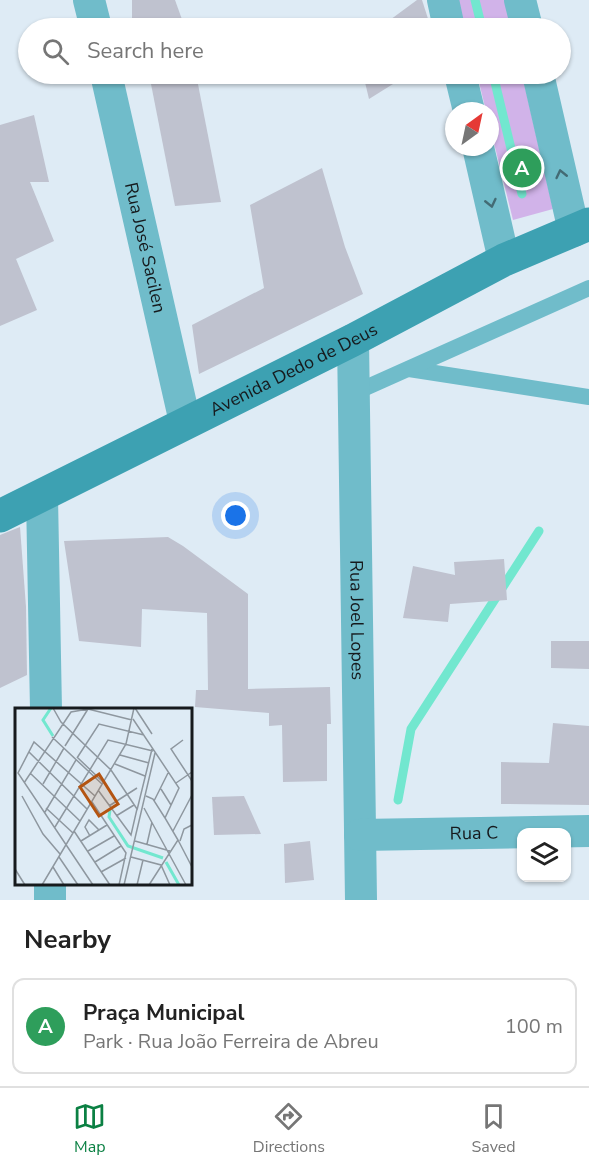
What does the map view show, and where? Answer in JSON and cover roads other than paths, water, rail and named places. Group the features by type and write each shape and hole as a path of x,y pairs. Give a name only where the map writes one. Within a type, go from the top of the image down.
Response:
{"main road":[{"name":"Avenida Dedo de Deus","path":"0,516 353,340 504,260 582,228"}],"street":[{"path":"89,0 94,18"},
{"path":"443,0 447,18"},
{"path":"520,0 524,18"},
{"name":"Rua José Sacilen","path":"108,84 185,422"},
{"path":"462,84 467,102"},
{"path":"541,84 582,228"},
{"path":"480,156 504,260"},
{"name":"Rua Joel Lopes","path":"353,340 362,900"},
{"path":"42,497 46,708"},
{"name":"Rua C","path":"360,835 589,831"}],"lane":[{"path":"354,393 589,288"},
{"path":"408,369 589,397"}],"waterway":[{"path":"475,0 480,18"},
{"path":"495,84 522,194"},
{"path":"398,800 411,729 539,531"}],"place":[{"name":"Praça Municipal","path":"522,168"}]}
